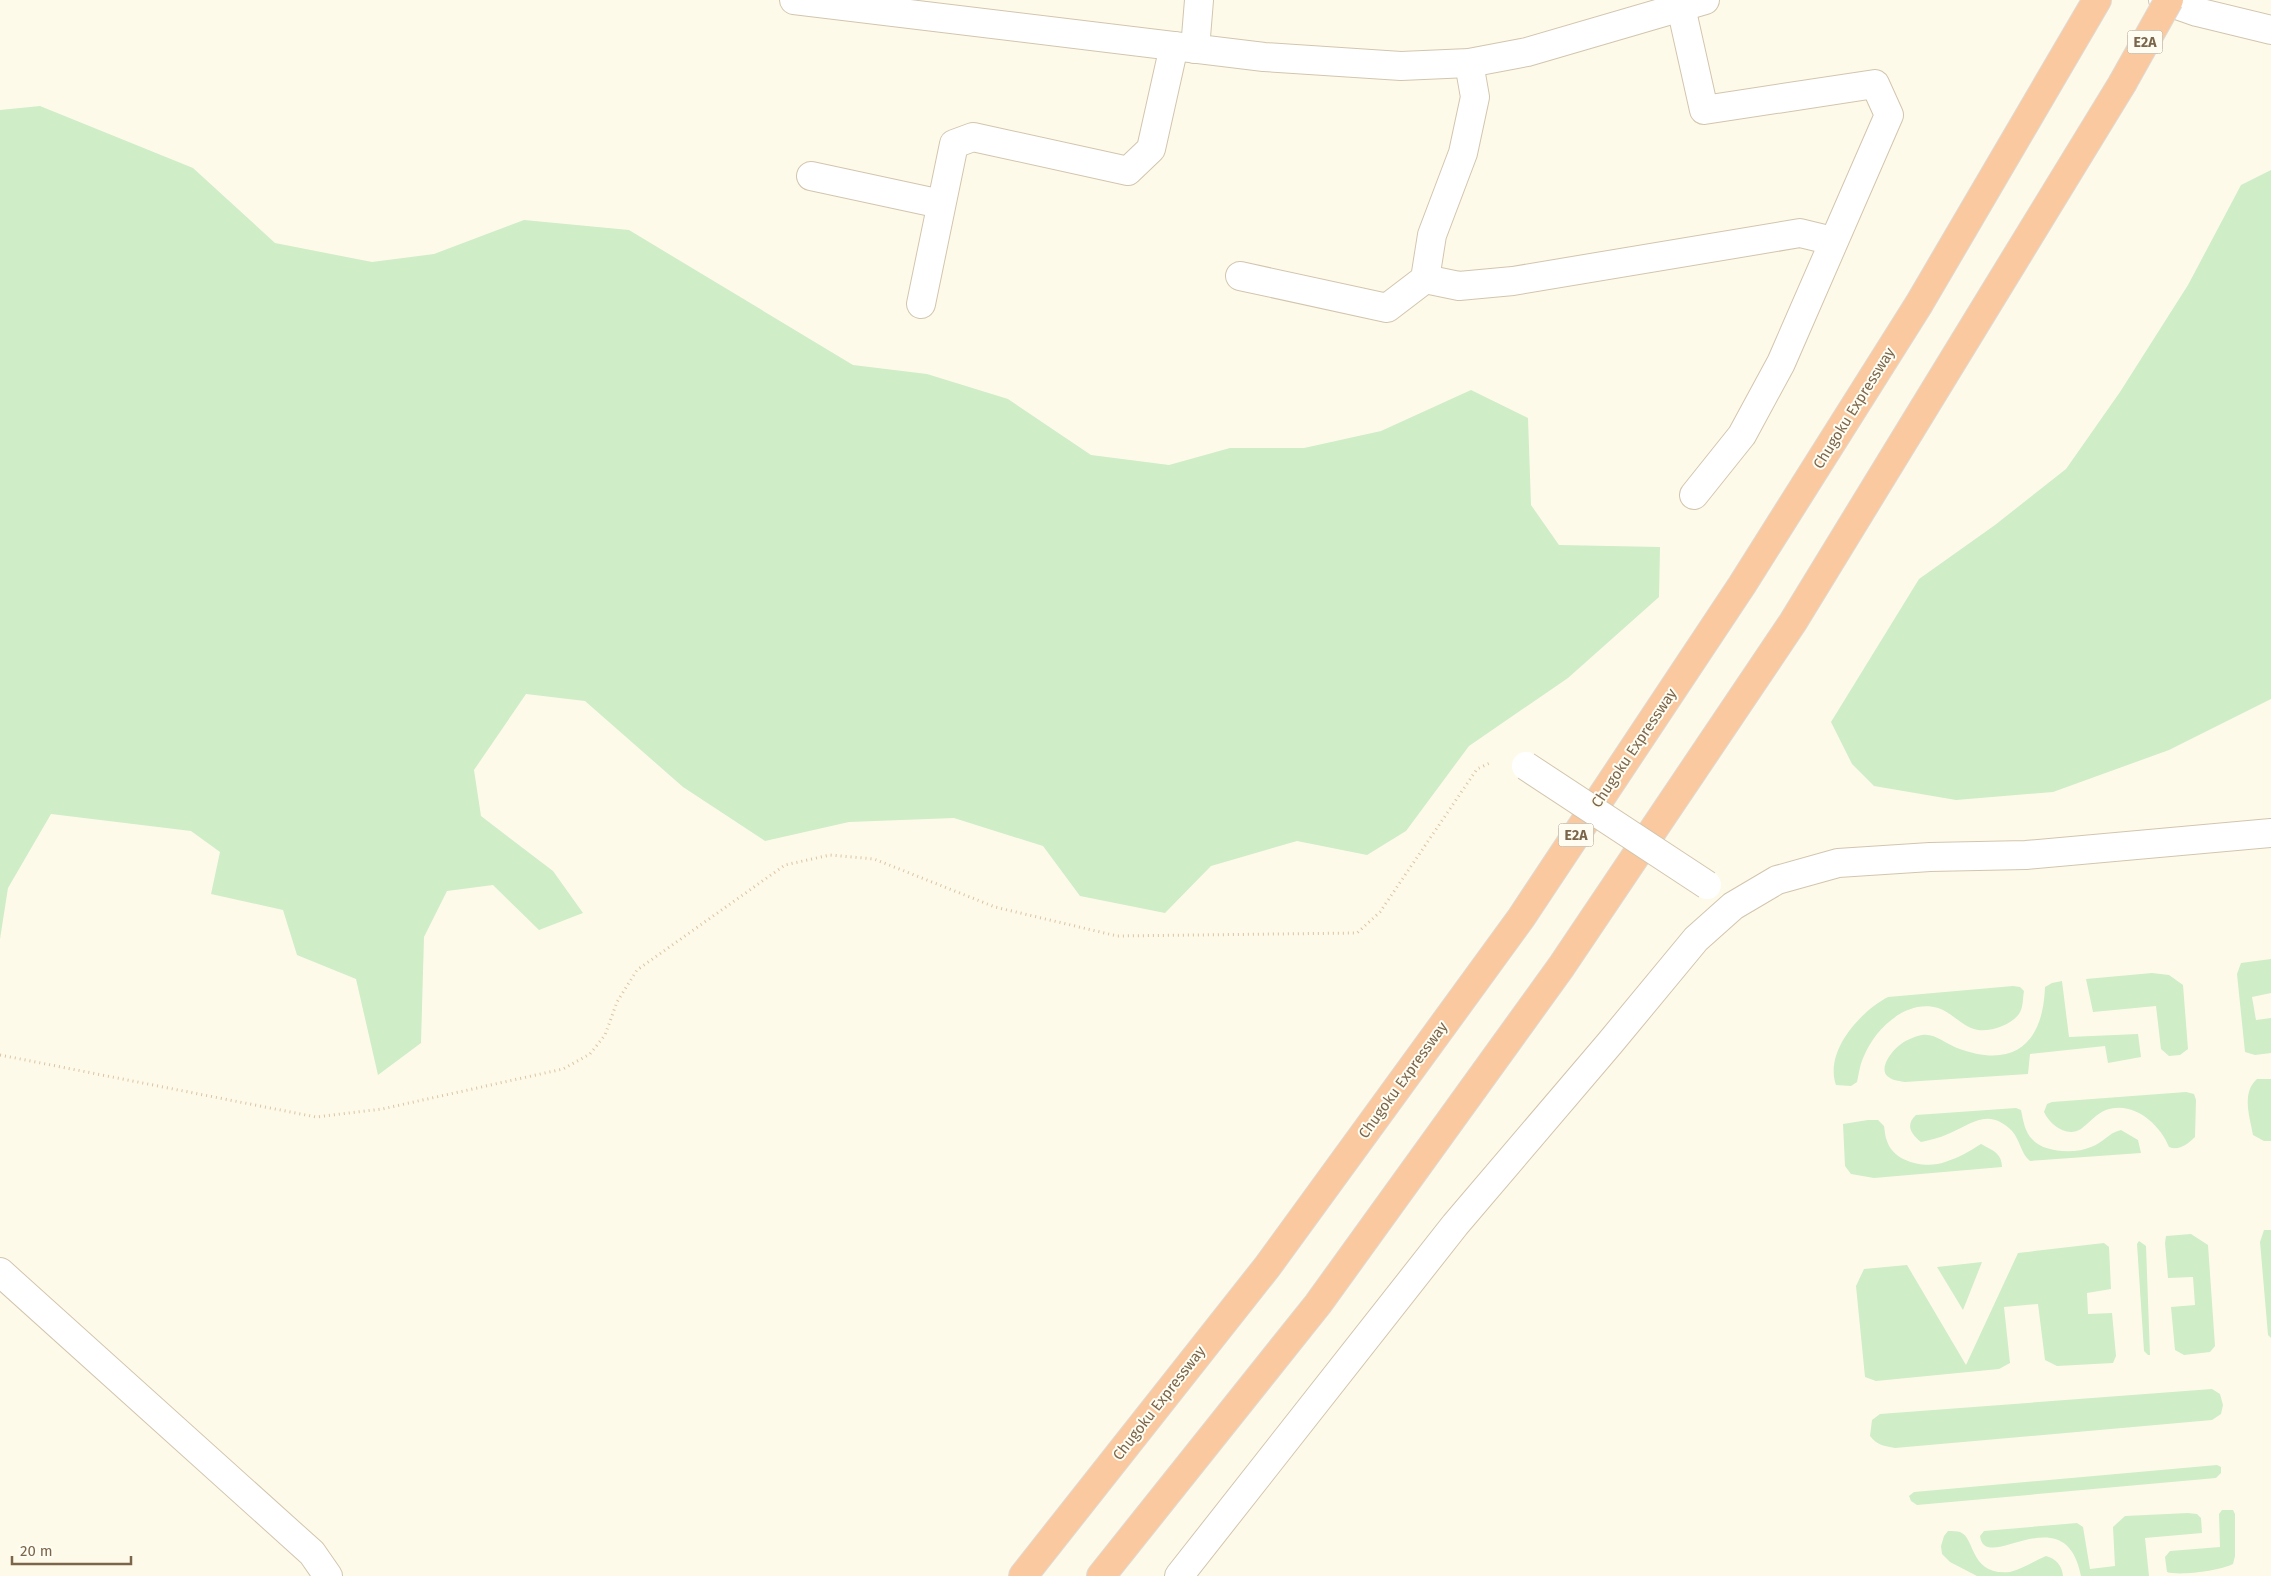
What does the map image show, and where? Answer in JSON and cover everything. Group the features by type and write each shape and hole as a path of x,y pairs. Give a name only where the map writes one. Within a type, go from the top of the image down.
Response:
{"highway":[{"name":"Chugoku Expressway","path":"1023,1576 1266,1267 1521,918 1758,560 1919,304 2097,0"},
{"name":"E2A","path":"1101,1576 1318,1304 1566,958 1793,622 2122,84 2169,0"}],"street":[{"path":"794,0 1264,57 1401,66 1469,62 1527,52 1693,4 1704,110 1875,84 1889,115 1780,363 1742,435 1694,495"},
{"path":"921,304 954,144 973,137 1128,171 1152,149 1199,0"},
{"path":"2163,0 2197,12 2271,30"},
{"path":"1240,276 1387,308 1425,279 1432,235 1463,153 1473,106 1474,97 1469,62"},
{"path":"811,176 942,204"},
{"path":"1425,279 1458,286 1513,281 1800,233 1833,241"},
{"path":"1526,766 1707,885 1733,906"},
{"path":"1179,1576 1455,1225 1696,939 1733,906 1777,880 1838,863 2026,855 2271,833"},
{"path":"0,1272 312,1553 328,1576"}],"path":[{"path":"0,1055 316,1116 382,1109 563,1069 590,1054 605,1035 617,1002 637,970 786,865 830,856 874,859 995,907 1117,936 1357,933 1380,912 1478,769 1503,756 1526,766"}],"green space":[{"path":"40,106 193,168 275,243 372,262 434,254 524,220 629,230 853,365 927,374 1008,399 1091,455 1169,465 1230,448 1304,448 1381,431 1471,390 1528,418 1531,505 1559,545 1660,547 1659,597 1568,678 1469,746 1406,831 1367,855 1297,841 1211,866 1165,913 1080,896 1043,846 954,818 849,822 765,841 683,787 585,701 526,694 474,770 481,816 553,871 583,913 539,930 493,885 447,891 424,937 421,1043 378,1075 356,979 297,955 283,910 211,894 220,852 191,831 51,814 8,888 0,939 0,110"},
{"path":"2271,170 2271,699 2169,750 2053,792 1956,800 1874,786 1852,764 1831,722 1919,579 1995,525 2066,469 2120,392 2188,285 2241,185"},
{"path":"2271,959 2271,993 2252,997 2256,1020 2271,1018 2271,1053 2255,1055 2245,1052 2237,974 2241,963"},
{"path":"2152,973 2169,975 2183,985 2188,1049 2180,1055 2169,1056 2161,1049 2156,1006 2093,1012 2086,979"},
{"path":"2062,981 2069,1037 2138,1034 2141,1057 2108,1063 2105,1046 2030,1054 2028,1074 1905,1082 1893,1080 1886,1075 1885,1066 1897,1047 1914,1037 1922,1035 1940,1039 1957,1048 1977,1054 1994,1055 2009,1053 2021,1047 2031,1037 2038,1024 2043,1007 2045,987"},
{"path":"2013,986 2020,987 2024,991 2021,1010 2014,1020 1994,1029 1974,1029 1938,1008 1926,1006 1903,1012 1884,1027 1869,1046 1862,1062 1857,1082 1851,1086 1836,1085 1835,1059 1847,1034 1867,1012 1888,997"},
{"path":"2257,1079 2271,1079 2271,1141 2264,1141 2253,1135 2248,1098 2249,1091"},
{"path":"2186,1092 2194,1094 2196,1100 2195,1137 2186,1144 2176,1148 2169,1147 2159,1130 2144,1116 2126,1108 2103,1111 2081,1129 2070,1132 2060,1129 2050,1121 2044,1112 2047,1104 2052,1102"},
{"path":"2016,1108 2021,1110 2030,1136 2037,1144 2052,1150 2077,1151 2084,1149 2121,1130 2138,1140 2141,1153 2030,1161 2012,1131 1995,1120 1988,1119 1972,1122 1945,1135 1921,1142 1914,1136 1910,1126 1916,1115"},
{"path":"1878,1120 1884,1126 1886,1139 1891,1149 1896,1155 1912,1162 1929,1165 1938,1164 1968,1152 1981,1144 1998,1155 2002,1162 2002,1167 1874,1178 1851,1174 1845,1166 1843,1124"},
{"path":"2264,1230 2271,1230 2271,1338 2268,1335 2260,1242"},
{"path":"2191,1234 2208,1245 2215,1346 2210,1352 2184,1355 2175,1350 2171,1307 2195,1305 2193,1277 2168,1278 2165,1243 2166,1236"},
{"path":"2139,1241 2146,1246 2150,1355 2144,1351 2137,1244"},
{"path":"2104,1243 2109,1247 2111,1289 2087,1293 2088,1314 2112,1313 2116,1356 2113,1363 2057,1366 2045,1360 2038,1304 2004,1307 2010,1363 1999,1369 1876,1381 1865,1377 1856,1286 1864,1269 1907,1265 1966,1365 2018,1253"},
{"path":"1982,1262 1963,1310 1937,1267"},
{"path":"2212,1389 2220,1394 2223,1405 2221,1414 2212,1420 1895,1448 1881,1445 1870,1436 1872,1420 1880,1414"},
{"path":"2217,1465 2221,1467 2221,1473 2216,1478 1917,1505 1911,1501 1909,1496 1914,1492"},
{"path":"2222,1510 2233,1510 2235,1514 2235,1556 2233,1564 2227,1567 2199,1572 2167,1572 2165,1557 2170,1551 2220,1547 2219,1514"},
{"path":"2197,1514 2201,1518 2202,1533 2145,1538 2149,1576 2081,1576 2072,1552 2059,1540 2043,1537 1996,1547 1985,1546 1980,1536 1984,1531 2077,1523 2083,1527 2090,1569 2115,1566 2113,1527 2125,1516"},
{"path":"1948,1531 1959,1532 1965,1536 1980,1563 1997,1572 2010,1572 2046,1556 2058,1563 2063,1576 1977,1576 1950,1562 1942,1554 1941,1546 1944,1536"}]}
